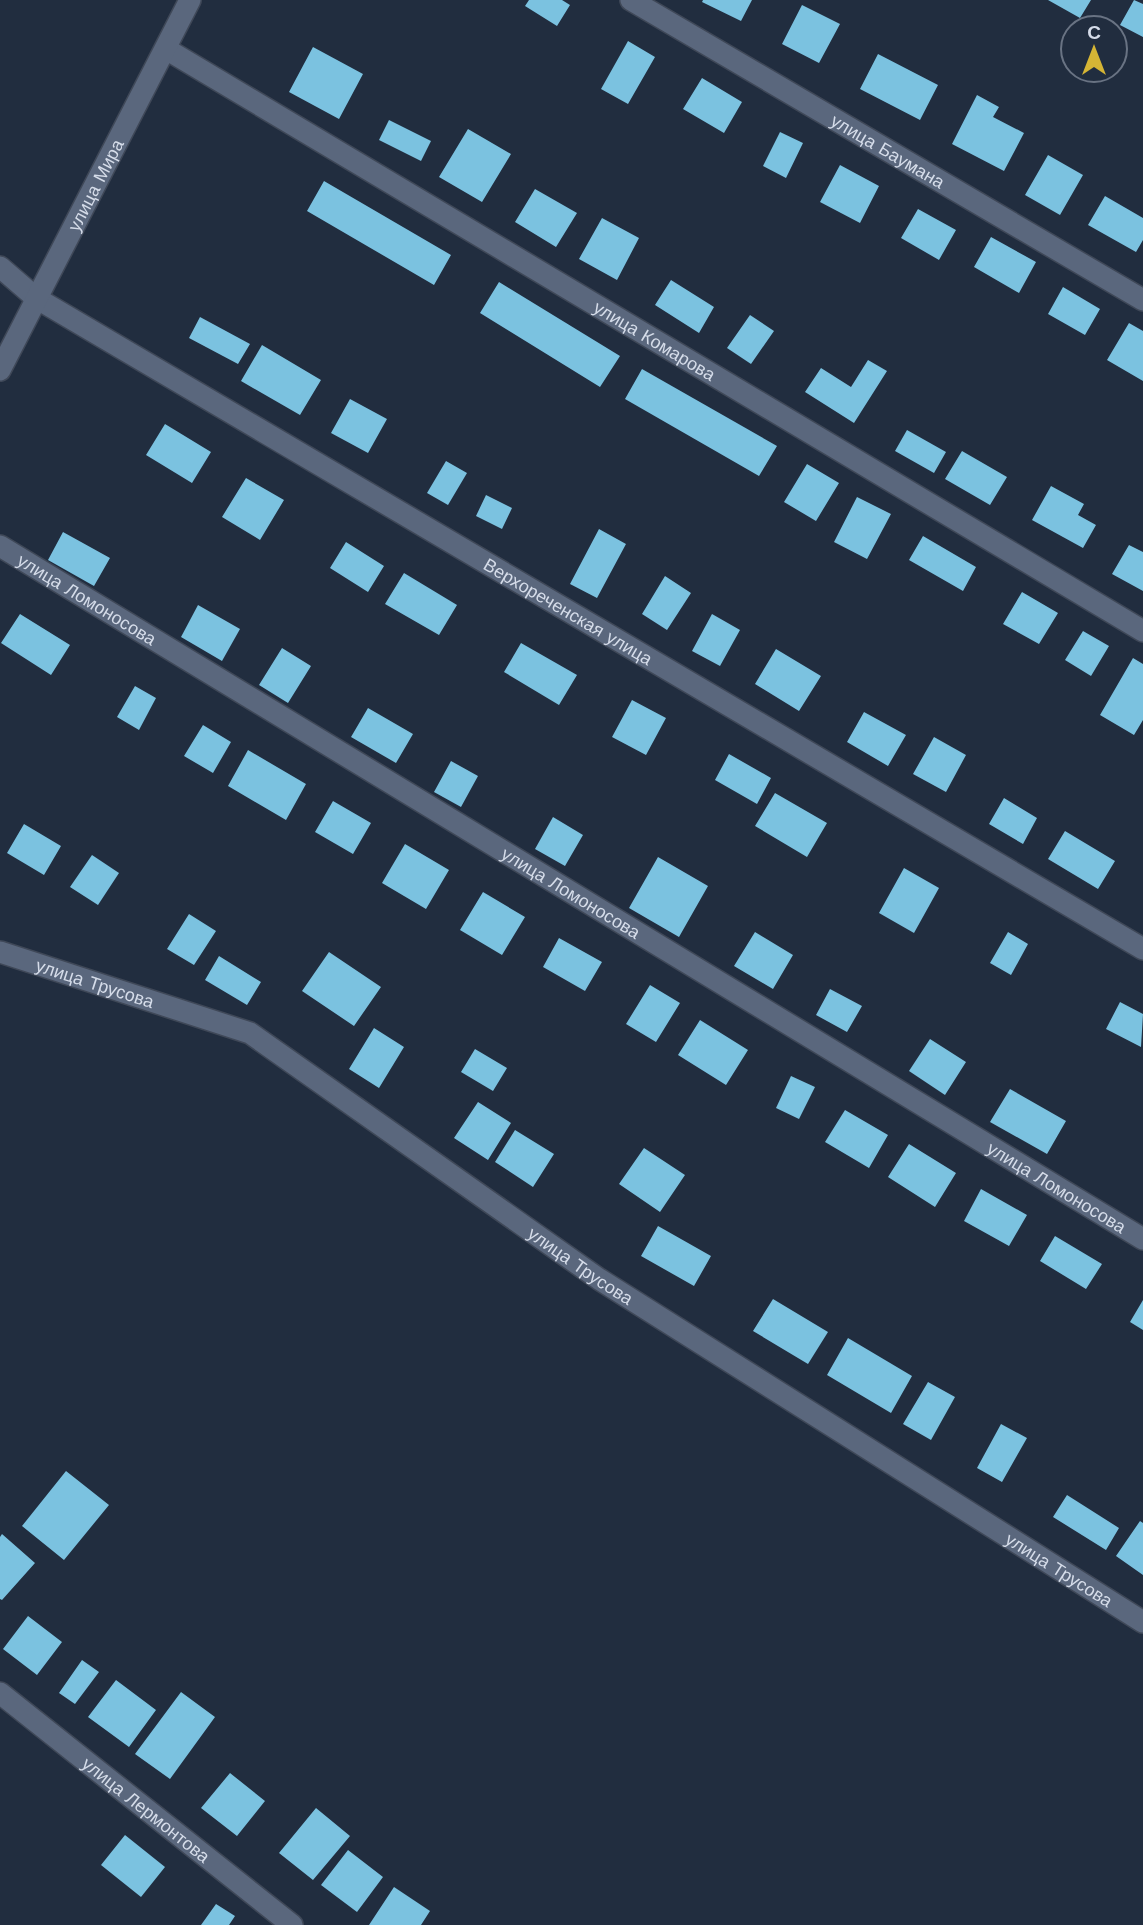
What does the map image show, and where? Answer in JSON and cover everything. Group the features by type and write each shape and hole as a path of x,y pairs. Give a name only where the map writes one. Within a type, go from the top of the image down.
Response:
{"street":[{"name":"улица Мира","path":"0,370 190,0"},
{"name":"улица Баумана","path":"631,0 1143,300"},
{"name":"улица Комарова","path":"166,49 1143,631"},
{"name":"Верхореченская улица","path":"0,267 36,298 1143,949"},
{"name":"улица Ломоносова","path":"0,546 1143,1239"},
{"name":"улица Трусова","path":"0,951 250,1033 599,1279 1143,1622"},
{"name":"улица Лермонтова","path":"0,1693 292,1925"}],"building":[{"path":"529,0 562,0 570,5 557,26 525,6"},
{"path":"752,0 741,21 702,2"},
{"path":"1048,0 1091,0 1082,14 1073,14"},
{"path":"1134,0 1143,4 1143,37 1129,30 1129,14 1126,14"},
{"path":"802,5 840,24 819,63 782,44"},
{"path":"628,41 655,57 628,104 601,89"},
{"path":"313,47 363,74 339,119 289,92"},
{"path":"878,54 938,85 920,120 860,89"},
{"path":"702,78 742,102 724,133 683,109"},
{"path":"977,95 999,107 993,117 1024,133 1004,171 952,144"},
{"path":"389,120 431,141 421,161 379,140"},
{"path":"468,129 511,154 482,202 439,177"},
{"path":"780,132 803,143 786,178 763,166"},
{"path":"1048,155 1083,175 1060,215 1025,195"},
{"path":"840,165 879,186 860,223 820,202"},
{"path":"324,181 451,255 434,285 307,211"},
{"path":"535,189 577,213 556,247 515,222"},
{"path":"1105,196 1143,218 1143,240 1136,252 1088,225"},
{"path":"918,209 956,230 939,260 901,238"},
{"path":"602,218 639,238 617,280 579,259"},
{"path":"991,237 1036,262 1019,293 974,267"},
{"path":"671,280 714,307 699,333 655,305"},
{"path":"499,282 620,356 600,387 480,313"},
{"path":"1063,287 1100,309 1085,335 1048,314"},
{"path":"750,315 774,331 751,364 727,348"},
{"path":"200,317 250,344 238,364 189,338"},
{"path":"1129,323 1143,331 1143,381 1107,360"},
{"path":"262,345 321,380 300,415 241,381"},
{"path":"868,360 887,371 854,423 805,392 821,368 851,387"},
{"path":"642,369 777,446 759,476 625,399"},
{"path":"350,399 387,419 368,453 331,433"},
{"path":"165,424 211,452 192,483 146,455"},
{"path":"907,430 946,452 934,473 895,451"},
{"path":"962,451 1007,477 990,505 945,479"},
{"path":"446,461 467,473 448,505 427,493"},
{"path":"807,464 839,483 816,521 784,502"},
{"path":"246,478 284,500 260,540 222,517"},
{"path":"1051,486 1084,504 1078,515 1096,525 1083,548 1032,520"},
{"path":"486,495 512,508 502,529 476,516"},
{"path":"857,497 891,514 867,559 834,542"},
{"path":"599,529 626,544 597,598 570,584"},
{"path":"63,532 110,558 94,586 48,560"},
{"path":"923,536 976,567 963,591 909,560"},
{"path":"346,542 384,566 368,592 330,568"},
{"path":"1129,545 1143,552 1143,591 1112,574"},
{"path":"404,573 457,605 439,635 385,604"},
{"path":"665,576 691,593 667,630 642,614"},
{"path":"1022,592 1058,613 1039,644 1003,624"},
{"path":"198,605 240,629 222,661 181,637"},
{"path":"20,614 70,645 51,675 1,643"},
{"path":"712,614 740,630 720,666 692,651"},
{"path":"1083,631 1109,646 1091,676 1065,660"},
{"path":"521,643 577,675 559,705 504,672"},
{"path":"282,648 311,666 288,703 259,685"},
{"path":"776,649 821,676 799,711 755,684"},
{"path":"1133,658 1143,664 1143,720 1134,735 1100,715"},
{"path":"135,686 156,698 139,730 117,717"},
{"path":"632,700 666,718 646,755 612,737"},
{"path":"368,708 413,734 396,763 351,737"},
{"path":"864,712 906,735 888,766 847,742"},
{"path":"203,725 231,742 213,773 184,756"},
{"path":"934,737 966,755 946,792 913,774"},
{"path":"248,750 306,784 286,820 228,786"},
{"path":"729,754 771,778 757,804 715,780"},
{"path":"451,761 478,776 461,807 434,792"},
{"path":"775,793 827,823 807,857 755,826"},
{"path":"1004,798 1037,818 1023,844 989,824"},
{"path":"333,801 371,823 353,854 315,832"},
{"path":"553,817 583,835 565,866 535,849"},
{"path":"24,824 61,846 44,875 7,853"},
{"path":"1065,831 1115,861 1098,889 1048,859"},
{"path":"405,844 449,870 426,909 382,883"},
{"path":"92,855 119,873 98,905 70,887"},
{"path":"658,857 708,886 679,937 629,908"},
{"path":"904,868 939,888 914,933 879,913"},
{"path":"483,892 525,917 502,955 460,930"},
{"path":"189,914 216,931 194,965 167,949"},
{"path":"755,932 793,955 773,989 734,966"},
{"path":"1008,932 1028,944 1011,975 990,963"},
{"path":"559,938 602,962 585,991 543,967"},
{"path":"329,952 381,987 354,1026 302,991"},
{"path":"219,956 261,982 247,1005 205,980"},
{"path":"650,985 680,1003 656,1042 626,1024"},
{"path":"830,989 862,1006 847,1032 816,1015"},
{"path":"1120,1002 1143,1014 1141,1047 1106,1029"},
{"path":"700,1020 748,1050 726,1085 678,1055"},
{"path":"374,1028 404,1047 379,1088 349,1069"},
{"path":"930,1039 966,1062 945,1095 909,1071"},
{"path":"475,1049 507,1068 493,1091 461,1072"},
{"path":"791,1076 815,1087 799,1119 776,1108"},
{"path":"1010,1089 1066,1121 1047,1154 990,1122"},
{"path":"478,1102 511,1123 488,1160 454,1138"},
{"path":"845,1110 888,1135 869,1168 825,1142"},
{"path":"515,1130 554,1154 533,1187 495,1162"},
{"path":"909,1144 956,1173 935,1207 888,1177"},
{"path":"644,1148 685,1175 660,1212 619,1184"},
{"path":"981,1189 1027,1215 1009,1246 964,1221"},
{"path":"658,1226 711,1256 694,1286 641,1256"},
{"path":"1055,1236 1102,1264 1086,1289 1040,1261"},
{"path":"773,1299 828,1332 808,1364 753,1331"},
{"path":"1143,1300 1143,1330 1130,1322"},
{"path":"848,1338 912,1376 891,1413 827,1375"},
{"path":"928,1382 955,1397 931,1440 903,1424"},
{"path":"1001,1424 1027,1438 1002,1482 977,1468"},
{"path":"66,1471 109,1505 64,1560 22,1526"},
{"path":"1067,1495 1119,1528 1106,1550 1053,1517"},
{"path":"1140,1521 1143,1523 1143,1575 1116,1556"},
{"path":"2,1534 35,1563 2,1600 0,1537"},
{"path":"28,1616 62,1642 37,1675 3,1649"},
{"path":"82,1660 99,1672 75,1704 59,1693"},
{"path":"116,1680 156,1710 129,1747 88,1717"},
{"path":"181,1692 215,1717 170,1779 135,1754"},
{"path":"230,1773 265,1801 237,1836 201,1808"},
{"path":"316,1808 350,1836 313,1880 279,1853"},
{"path":"125,1835 165,1867 141,1897 101,1865"},
{"path":"348,1850 383,1877 357,1912 321,1885"},
{"path":"394,1887 430,1911 421,1925 369,1925"},
{"path":"216,1904 235,1916 229,1925 201,1925"}]}
